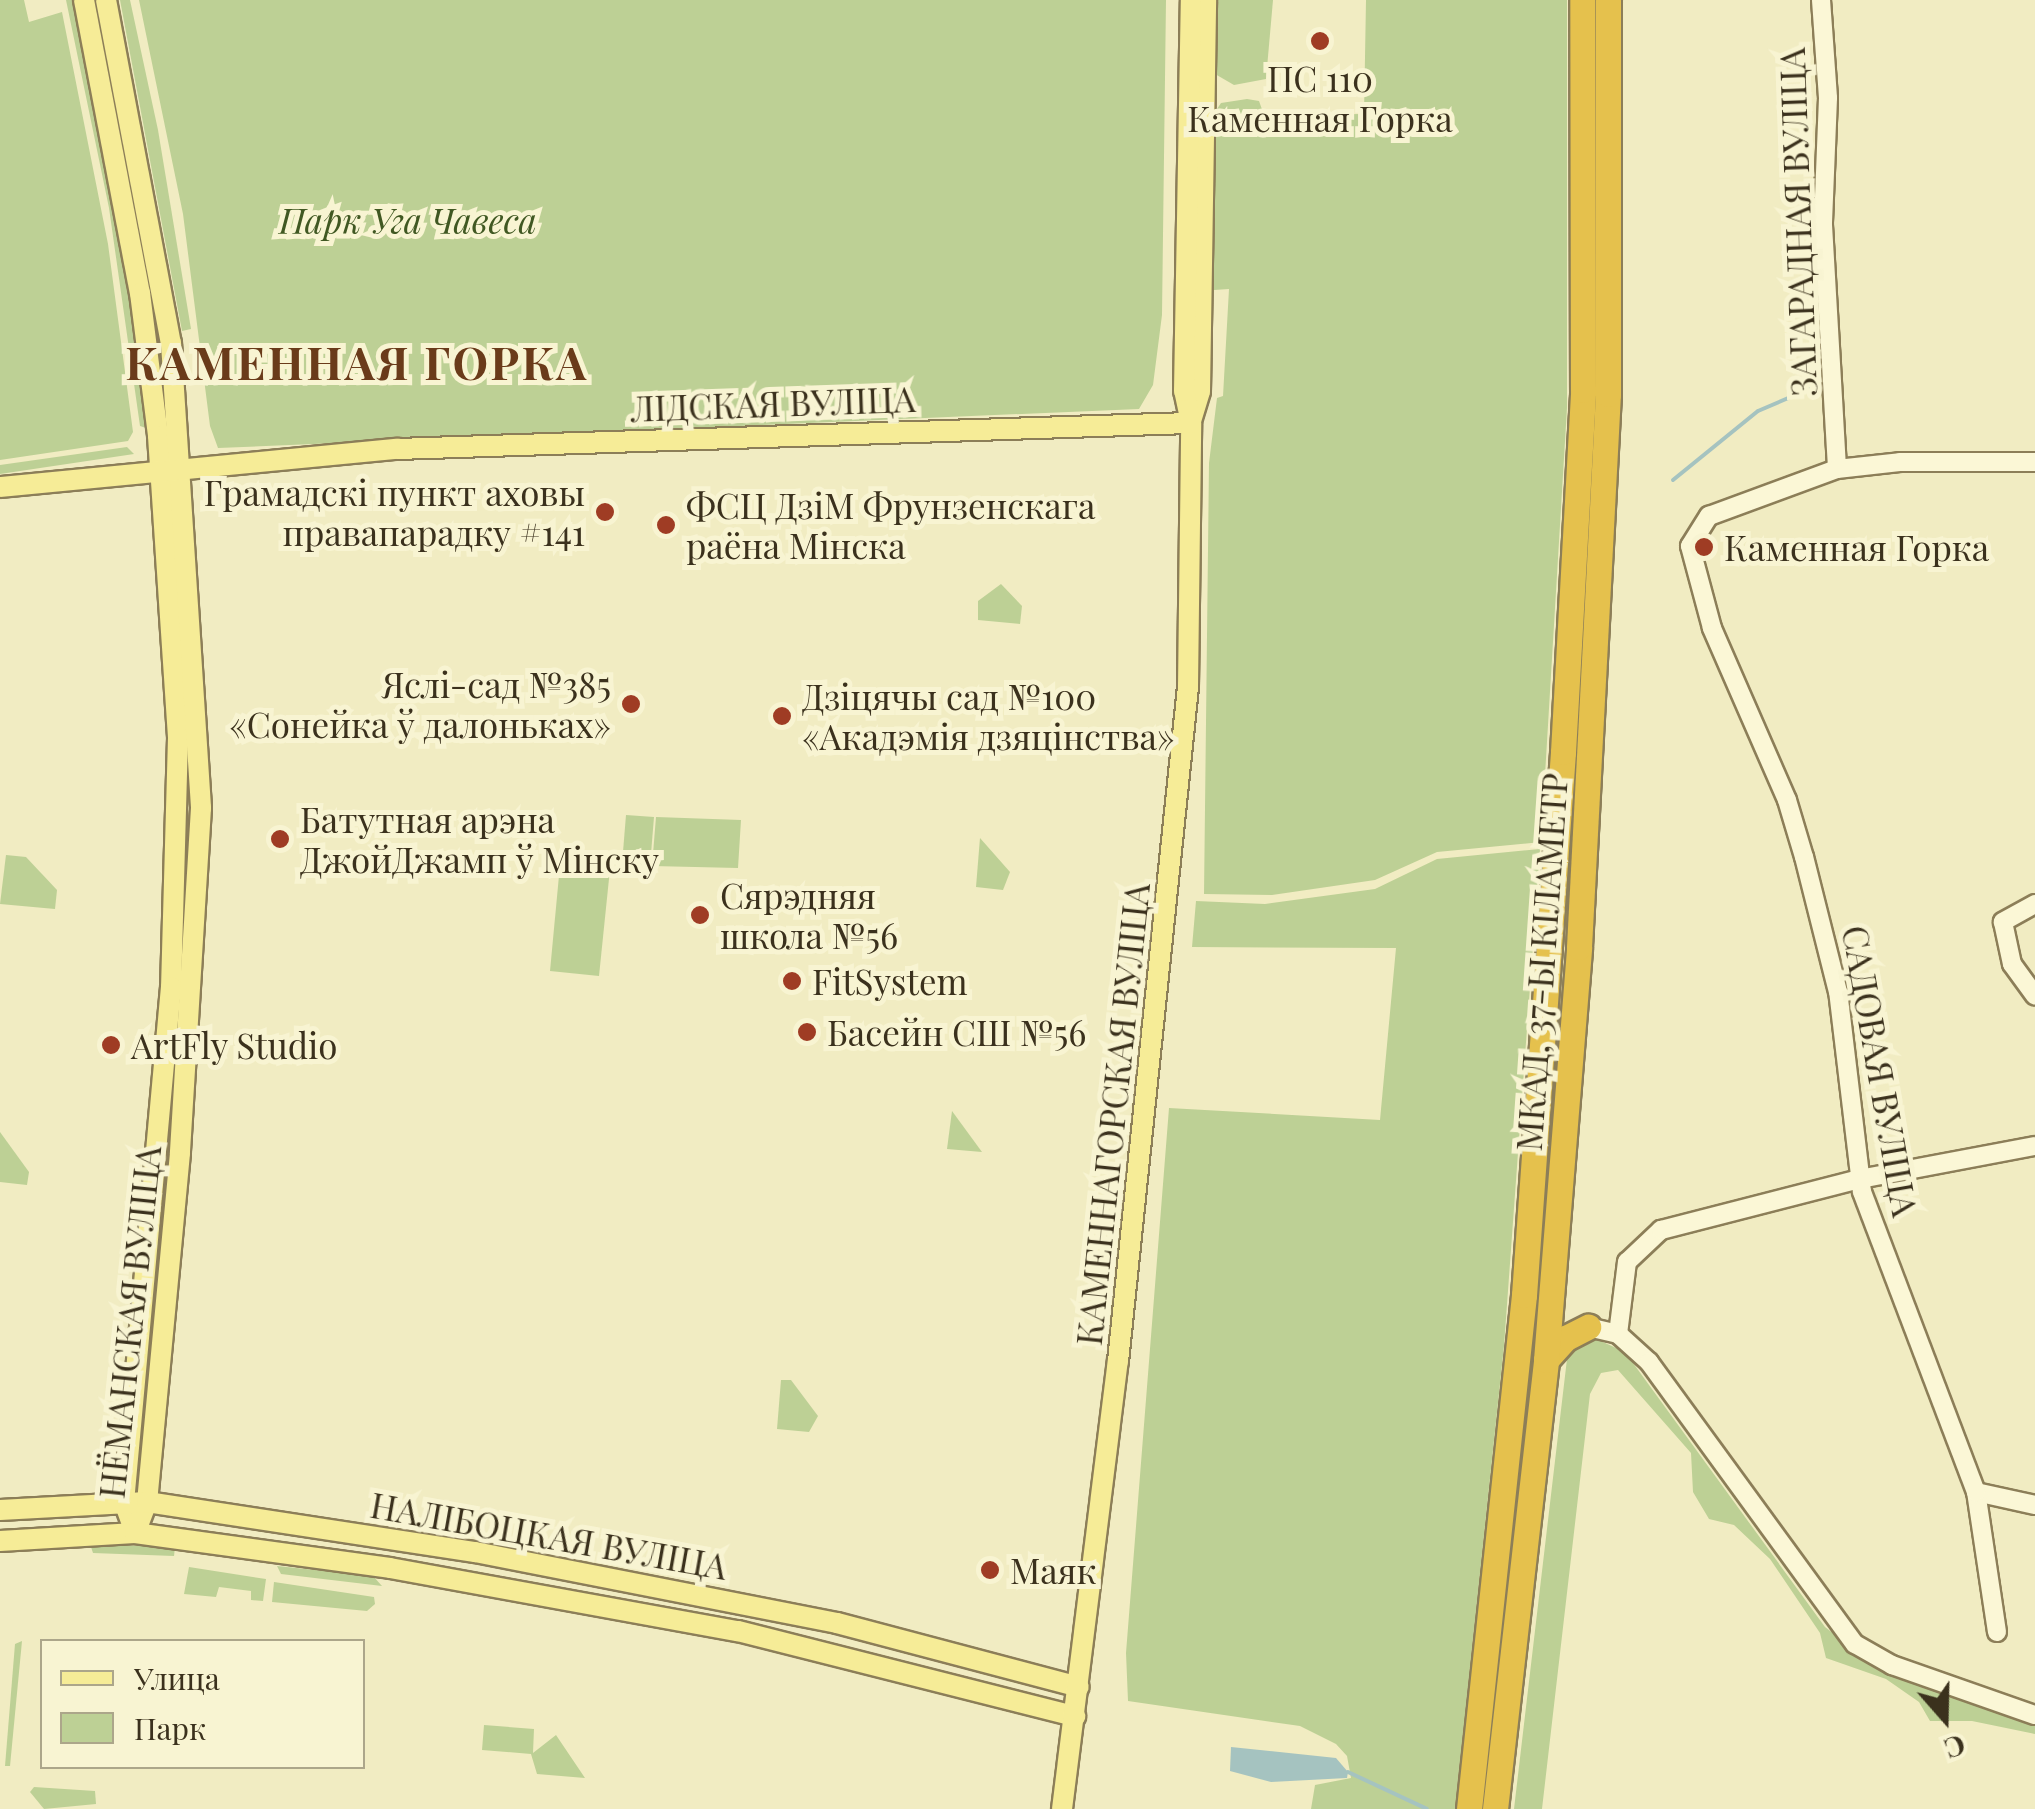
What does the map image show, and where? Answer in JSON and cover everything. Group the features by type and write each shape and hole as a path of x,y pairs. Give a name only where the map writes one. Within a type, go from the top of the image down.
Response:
{"highway":[{"path":"1582,0 1596,116"},
{"path":"1596,116 1608,0"},
{"name":"МКАД, 37-Ы КІЛАМЕТР","path":"1495,1809 1552,1296 1602,553 1596,116"},
{"name":"МКАД, 37-Ы КІЛАМЕТР","path":"1469,1809 1524,1295 1551,942 1596,116"},
{"path":"1552,1296 1567,1318 1588,1327"},
{"path":"1546,1360 1566,1338 1588,1327"}],"main road":[{"name":"НЁМАНСКАЯ ВУЛІЦА","path":"84,0 140,293 160,468 186,902 147,1502 135,1533"},
{"name":"НЁМАНСКАЯ ВУЛІЦА","path":"106,0 145,178 184,466 201,808 186,902 124,1502 135,1533"},
{"name":"КАМЕННАГОРСКАЯ ВУЛІЦА","path":"1062,1809 1182,764 1191,423 1184,391 1190,0"},
{"name":"КАМЕННАГОРСКАЯ ВУЛІЦА","path":"1191,423 1200,392 1206,0"},
{"name":"ЛІДСКАЯ ВУЛІЦА","path":"0,487 160,468 397,450 1191,423"},
{"name":"НАЛІБОЦКАЯ ВУЛІЦА","path":"0,1510 147,1502 654,1584 875,1632 1079,1687"},
{"name":"НАЛІБОЦКАЯ ВУЛІЦА","path":"0,1541 135,1533 390,1568 649,1613 903,1668 1074,1716"}],"street":[{"name":"ЗАГАРАДНАЯ ВУЛІЦА","path":"1822,0 1828,98 1823,225 1837,469"},
{"path":"1837,469 1900,462 2035,462"},
{"name":"САДОВАЯ ВУЛІЦА","path":"1837,469 1708,516 1690,546 1712,628 1787,800 1823,925 1838,992 1860,1179 1976,1492 1997,1632"},
{"path":"2035,904 2002,922 2012,964 2035,996"},
{"path":"1618,1334 1627,1262 1636,1247 1686,1221 1860,1179 2035,1146"},
{"path":"1588,1327 1618,1334 1650,1362 1855,1644 1892,1665 2035,1714"},
{"path":"1976,1492 2035,1506"}],"green space":[{"path":"0,0 24,0 29,22 62,12 108,244 133,432 128,441 0,460"},
{"path":"66,0 75,0 129,272 149,429 140,426 109,208"},
{"path":"120,0 130,0 158,130 191,329 182,331"},
{"name":"Парк Уга Чавеса","path":"139,0 1166,0 1162,315 1153,385 1139,409 218,448 210,426 183,214"},
{"path":"1213,0 1273,0 1266,79 1234,85 1215,74"},
{"path":"1366,0 1567,0 1567,408 1541,842 1437,852 1375,880 1272,895 1204,894 1209,463 1217,398 1223,396 1229,289 1214,290 1209,252 1213,115 1221,103 1247,99 1259,101 1264,115 1364,114"},
{"path":"127,447 134,454 0,474 0,465"},
{"path":"1001,584 1022,606 1020,624 978,620 978,601"},
{"path":"626,815 654,817 650,866 622,864"},
{"path":"656,817 741,820 738,868 652,866"},
{"path":"980,838 1010,872 1003,890 976,887"},
{"path":"1540,849 1504,1346 1455,1809 1311,1809 1315,1785 1351,1778 1347,1756 1336,1744 1300,1726 1128,1701 1126,1653 1169,1108 1380,1120 1396,948 1192,947 1196,901 1265,904 1375,889 1437,859"},
{"path":"6,855 26,857 57,890 55,909 0,904"},
{"path":"560,865 610,869 599,976 550,971"},
{"path":"952,1111 982,1152 947,1149"},
{"path":"0,1132 29,1172 27,1185 0,1182"},
{"path":"1594,1338 1625,1352 1825,1627 1884,1673 2035,1726 2035,1734 1972,1721 1930,1721 1919,1702 1886,1679 1826,1658 1820,1633 1770,1559 1734,1525 1709,1519 1693,1492 1691,1453 1618,1370 1601,1373 1590,1394 1542,1809 1514,1809 1567,1359 1579,1343"},
{"path":"781,1380 791,1380 818,1416 809,1432 777,1429"},
{"path":"90,1544 175,1547 174,1556 93,1553"},
{"path":"277,1566 373,1576 382,1586 281,1574"},
{"path":"189,1567 266,1579 263,1601 251,1600 251,1591 219,1587 216,1597 184,1594"},
{"path":"274,1582 374,1597 375,1604 367,1611 272,1602"},
{"path":"22,1641 10,1766 5,1766 15,1644"},
{"path":"484,1725 534,1729 533,1753 556,1735 585,1778 537,1774 531,1754 482,1750"},
{"path":"34,1787 95,1791 96,1804 44,1809 30,1792"}],"water":[{"path":"1231,1747 1336,1758 1348,1772 1347,1778 1271,1782 1230,1771"}],"waterway":[{"path":"1673,480 1758,411 1814,387 1823,366"},
{"path":"1348,1772 1427,1809"}],"place":[{"name":"ПС 110 Каменная Горка","path":"1320,41"},
{"name":"Грамадскі пункт аховы правапарадку #141","path":"605,512"},
{"name":"ФСЦ ДзіМ Фрунзенскага раёна Мінска","path":"666,525"},
{"name":"Каменная Горка","path":"1704,547"},
{"name":"Яслі-сад №385 «Сонейка ў далоньках»","path":"631,704"},
{"name":"Дзіцячы сад №100 «Акадэмія дзяцінства»","path":"782,716"},
{"name":"Батутная арэна ДжойДжамп ў Мінску","path":"280,839"},
{"name":"Сярэдняя школа №56","path":"700,915"},
{"name":"FitSystem","path":"792,981"},
{"name":"Басейн СШ №56","path":"807,1032"},
{"name":"ArtFly Studio","path":"111,1045"},
{"name":"Маяк","path":"990,1570"}],"district":[{"name":"КАМЕННАЯ ГОРКА","path":"357,362"}]}
